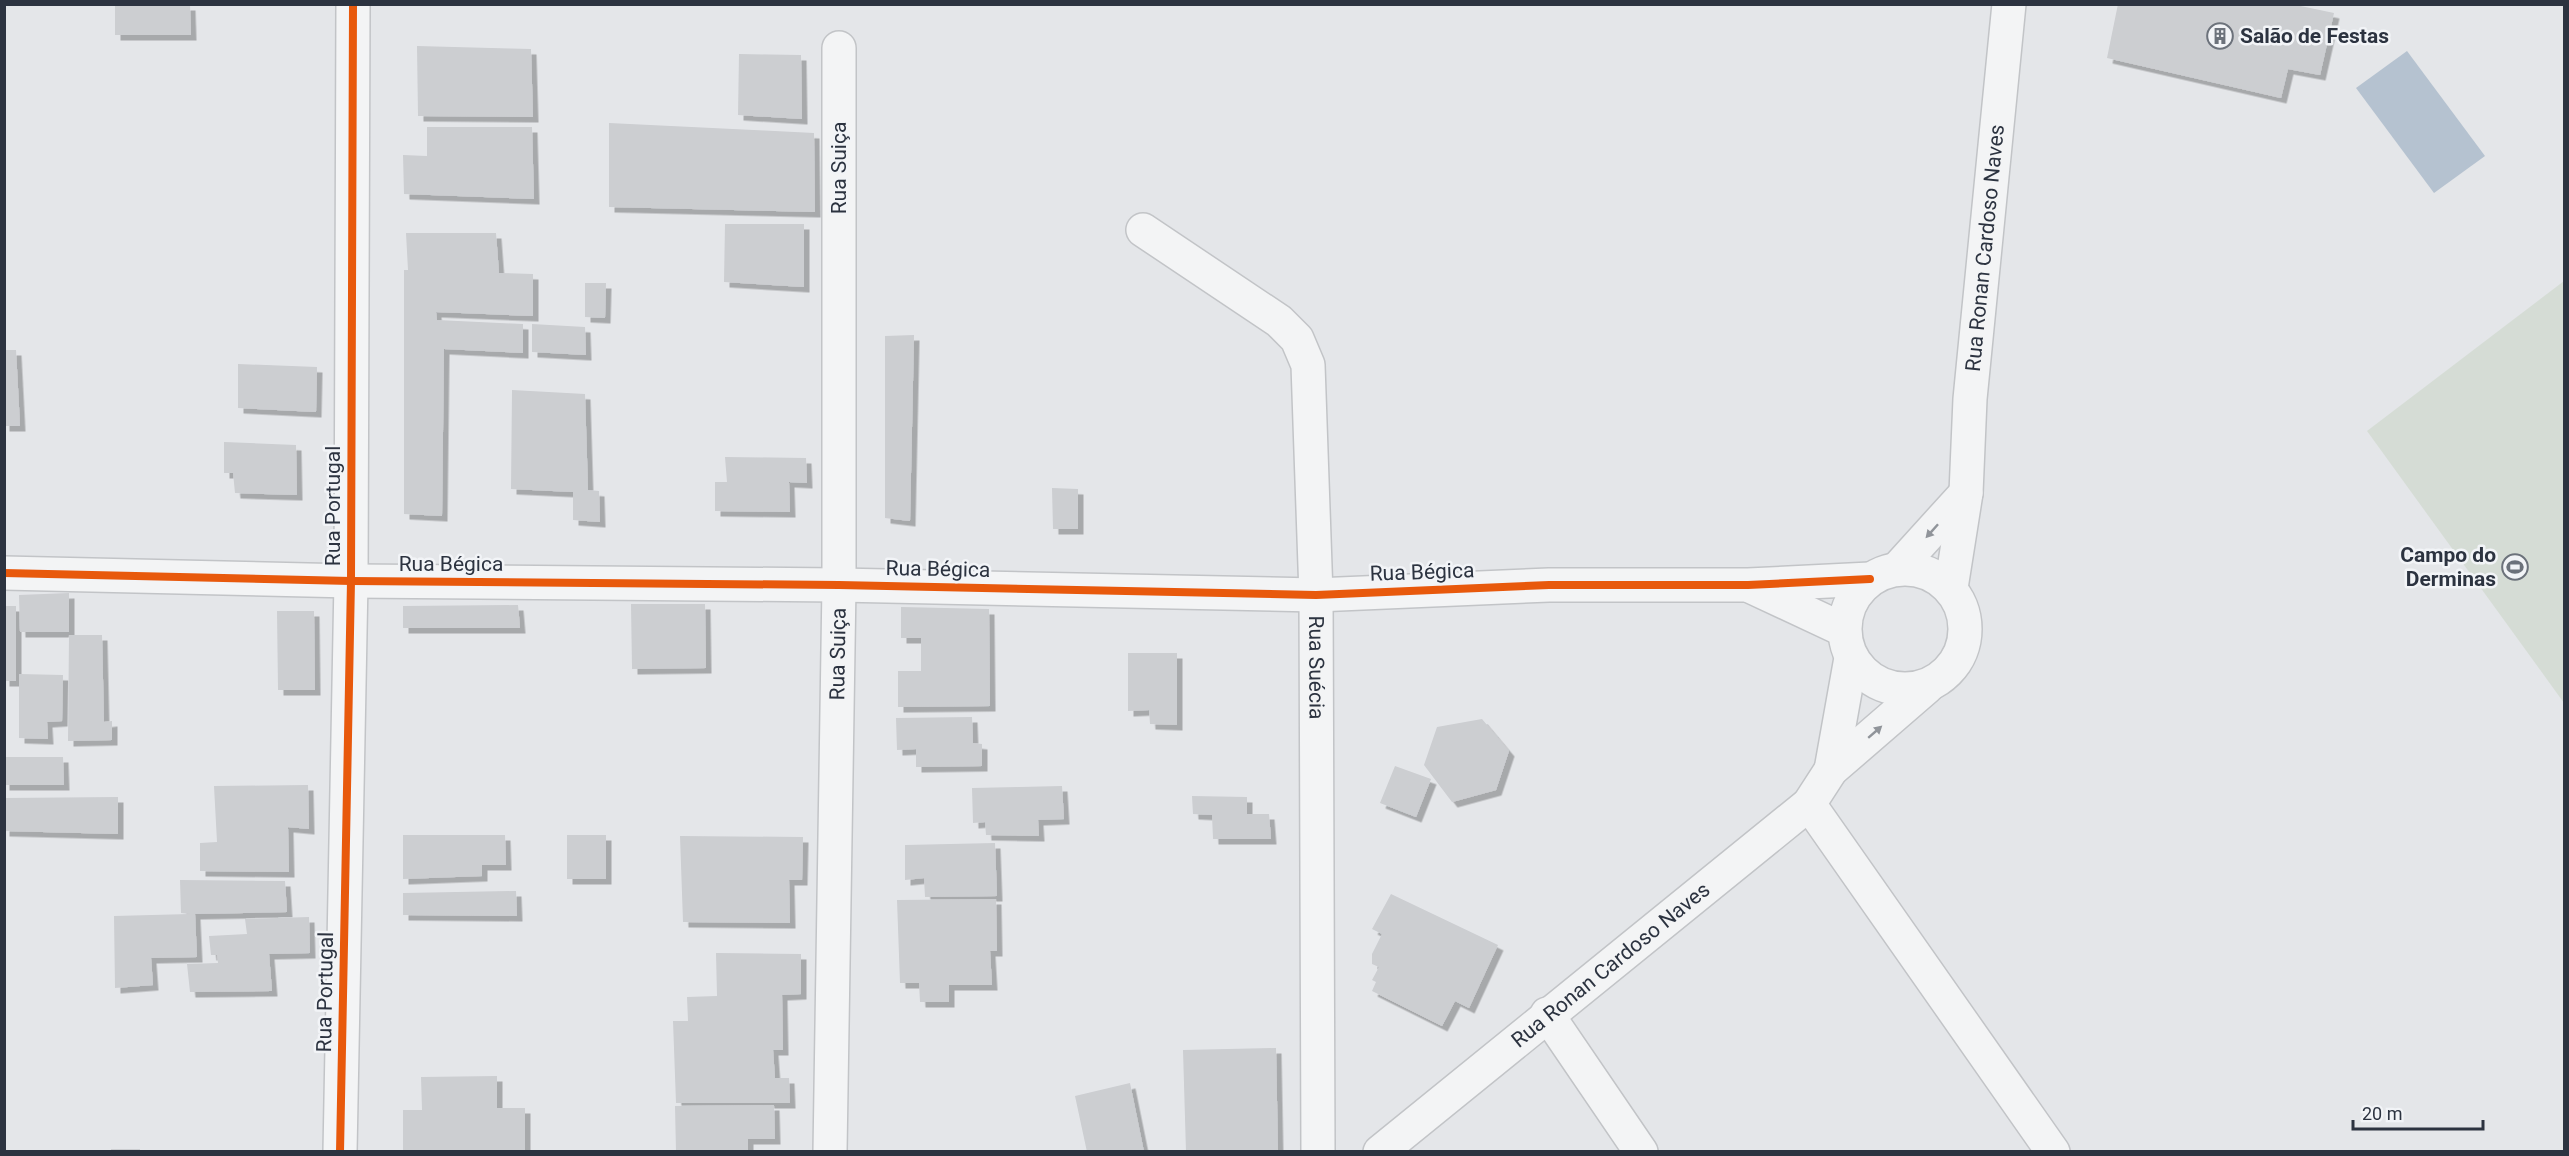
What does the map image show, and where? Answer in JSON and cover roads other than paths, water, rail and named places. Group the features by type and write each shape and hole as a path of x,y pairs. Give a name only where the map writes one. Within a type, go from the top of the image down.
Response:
{"street":[{"name":"Rua Portugal","path":"340,1152 351,581 353,4"},
{"name":"Rua Ronan Cardoso Naves","path":"1951,588 1966,493 1970,399 2009,4"},
{"name":"Rua Suiça","path":"830,1152 839,585 839,48"},
{"name":"Rua Suécia","path":"1143,230 1279,321 1297,339 1308,365 1316,595 1318,1152"},
{"path":"1884,574 1926,572 1951,588 1964,615 1965,644 1951,669 1927,687 1898,690 1870,680 1847,644 1850,601 1884,574 1966,493"},
{"name":"Rua Bégica","path":"4,573 351,581 839,585 1316,595 1549,585 1748,585 1884,574"},
{"name":"Rua Bégica","path":"1748,585 1847,644"},
{"name":"Rua Ronan Cardoso Naves","path":"1831,770 1847,644"},
{"name":"Rua Ronan Cardoso Naves","path":"1380,1152 1547,1014 1809,804 1831,770 1927,687"},
{"path":"1809,804 2053,1152"},
{"path":"1547,1014 1641,1152"}],"water":[{"path":"2407,51 2485,156 2434,193 2356,88"}],"place":[{"name":"Salão de Festas","path":"2220,36"},
{"name":"Campo do Derminas","path":"2515,567"}]}
